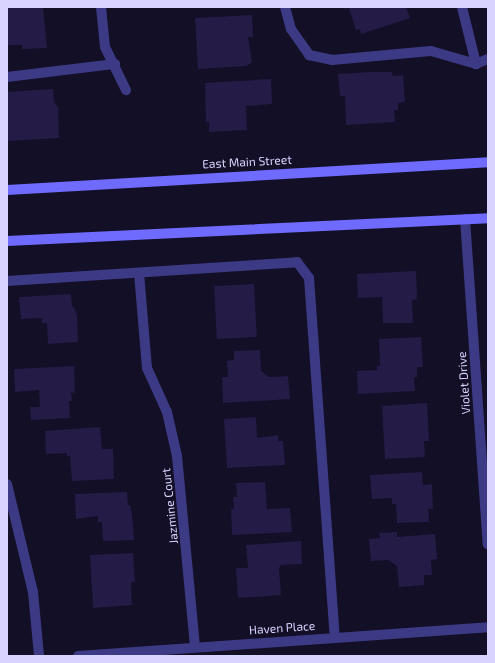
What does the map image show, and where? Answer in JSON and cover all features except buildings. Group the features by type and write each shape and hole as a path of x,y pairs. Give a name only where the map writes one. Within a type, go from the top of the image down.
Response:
{"main road":[{"name":"East Main Street","path":"7,190 488,162"},
{"path":"7,241 488,218"}],"street":[{"path":"101,7 105,47 115,64 126,90"},
{"path":"285,7 291,29 309,55 332,60 431,50 476,64 488,59"},
{"path":"462,7 476,64"},
{"path":"7,77 115,64"},
{"name":"Violet Drive","path":"465,219 488,544"},
{"path":"7,281 298,262 309,278 335,638"},
{"name":"Jazmine Court","path":"139,272 147,368 167,412 177,456 195,647"},
{"path":"7,484 32,592 39,656"},
{"name":"Haven Place","path":"78,656 488,627"}]}
